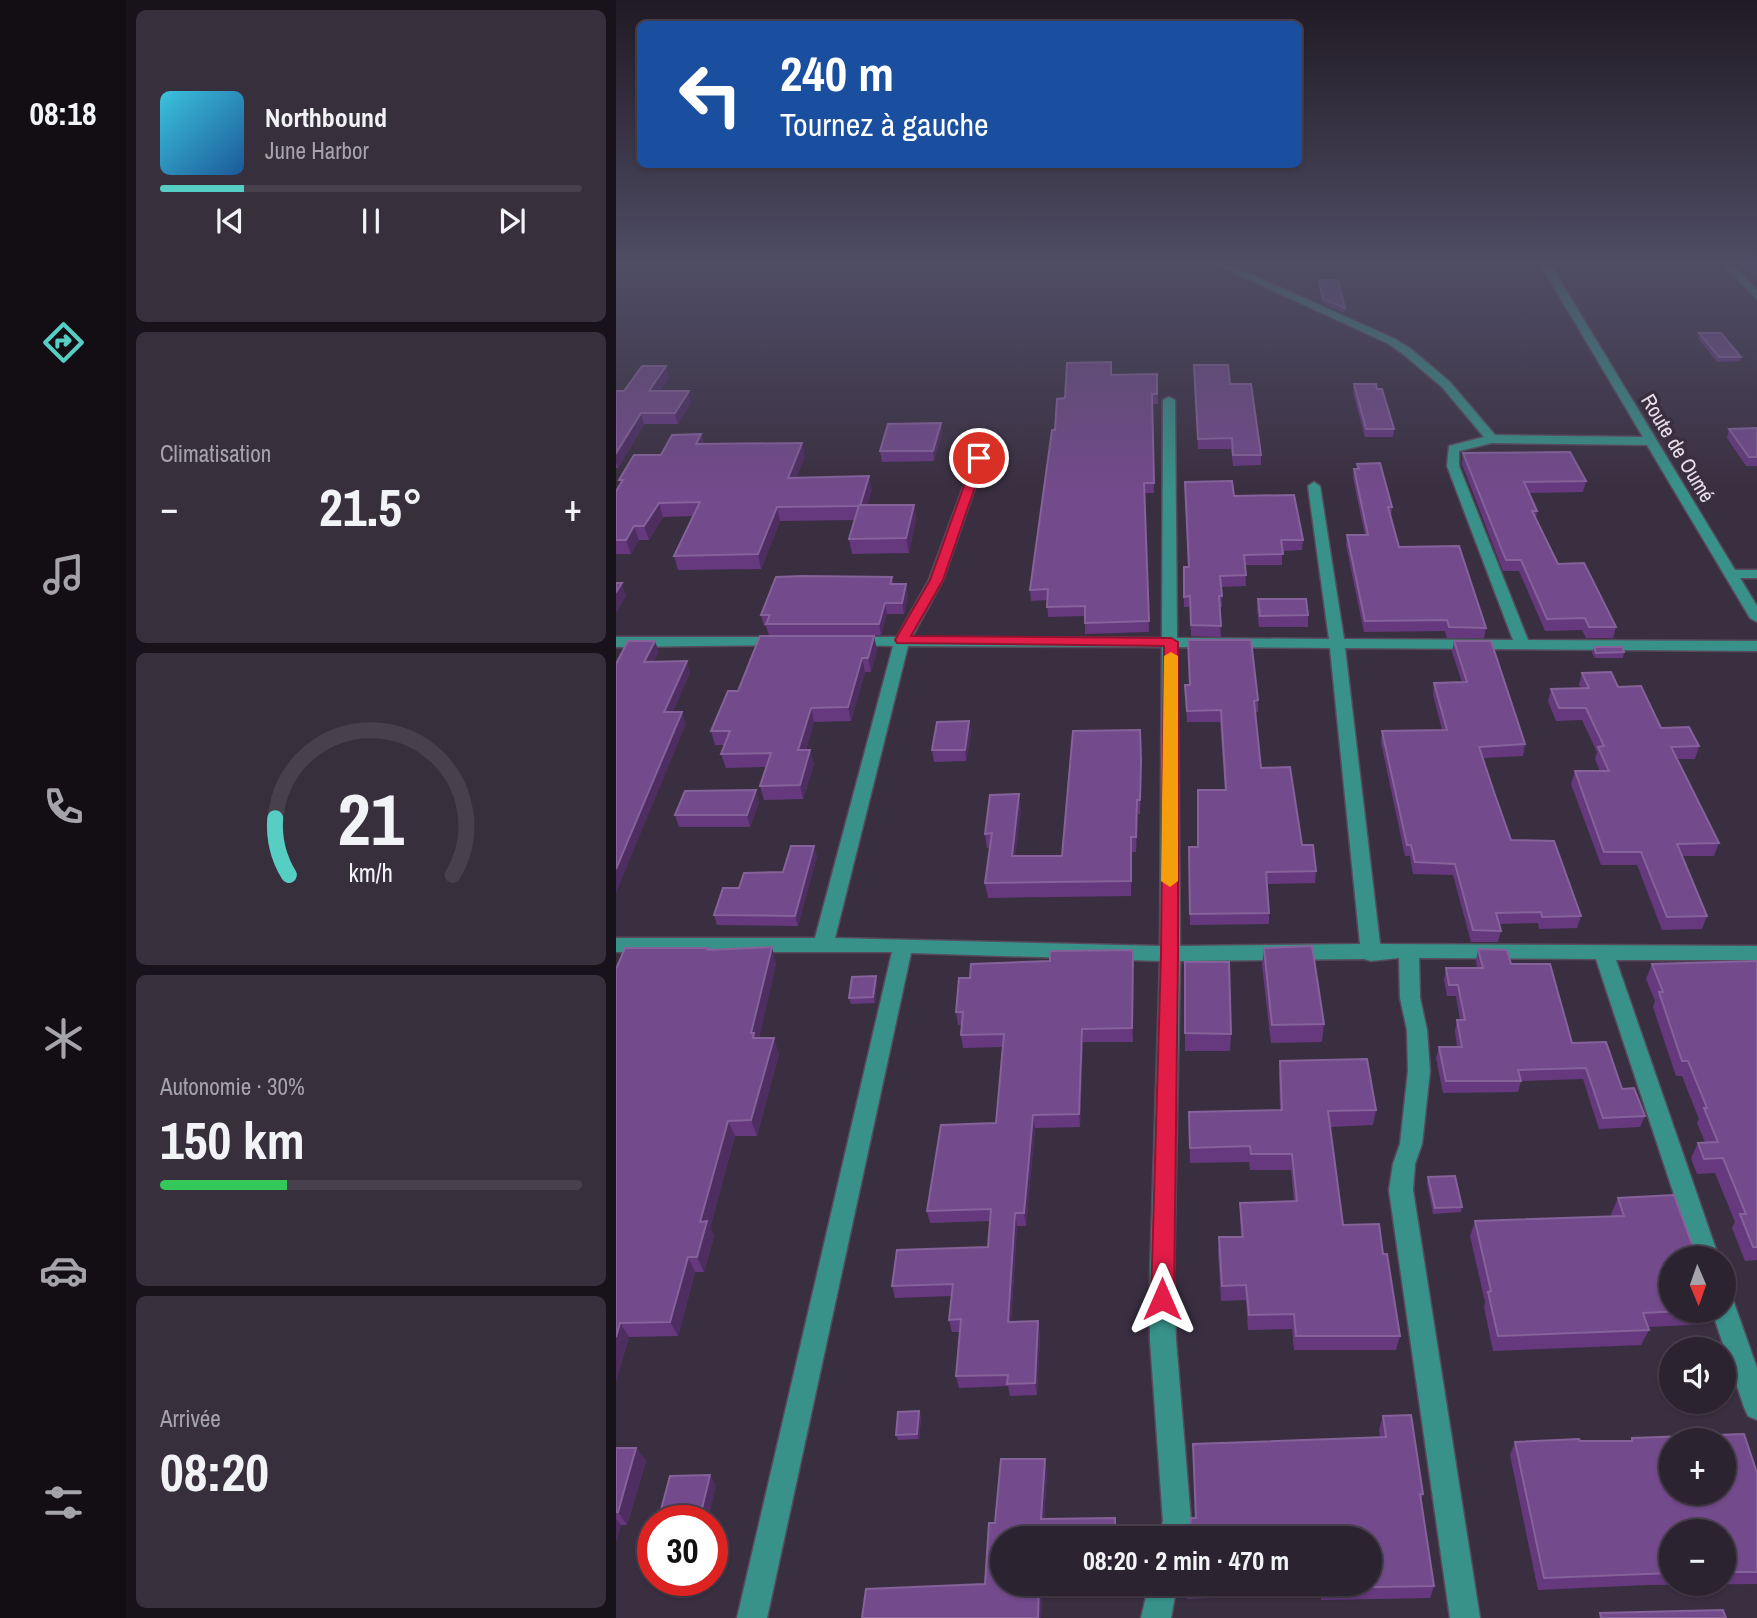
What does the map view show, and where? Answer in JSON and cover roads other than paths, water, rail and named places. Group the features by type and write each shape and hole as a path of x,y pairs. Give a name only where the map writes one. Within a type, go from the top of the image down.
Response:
{"street":[{"path":"1383,338 1416,356 1442,377 1492,439"},
{"name":"Route de Oumé","path":"1589,338 1757,618"},
{"path":"1169,400 1170,954 1162,1278 1163,1340 1176,1526"},
{"path":"823,946 902,640 936,580 988,433"},
{"path":"1522,645 1453,466 1453,450 1492,439 1651,441"},
{"path":"1314,486 1337,644 1371,954"},
{"path":"1731,574 1757,574"},
{"path":"617,644 794,641"},
{"path":"835,641 1757,646"},
{"path":"616,945 903,945 1170,954 1371,954 1409,951 1757,953"},
{"path":"752,1618 903,945"},
{"path":"1409,951 1410,998 1417,1030 1419,1071 1411,1144 1404,1164 1401,1190 1465,1618"},
{"path":"1604,953 1703,1246"},
{"path":"1729,1323 1757,1407"},
{"path":"1156,1618 1161,1596"}]}
